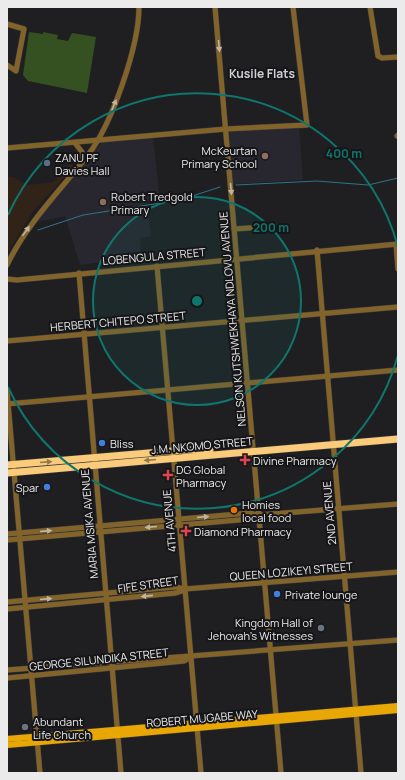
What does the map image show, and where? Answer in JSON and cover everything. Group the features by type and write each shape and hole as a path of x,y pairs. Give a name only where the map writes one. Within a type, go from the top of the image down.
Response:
{"highway":[{"name":"J.M. NKOMO STREET","path":"11,470 94,461 398,436"},
{"name":"J.M. NKOMO STREET","path":"333,442 398,439"}],"main road":[{"name":"ROBERT MUGABE WAY","path":"7,745 37,740 276,720 398,706"},
{"name":"ROBERT MUGABE WAY","path":"356,712 398,710"},
{"name":"ROBERT MUGABE WAY","path":"7,739 37,740"}],"street":[{"path":"7,265 20,240 34,220 82,163 98,140 122,84 134,46 139,7"},
{"name":"NELSON KUTSHWEKHAYA NDLOVU AVENUE","path":"215,7 281,773"},
{"path":"7,148 226,129 307,125 293,7"},
{"path":"370,7 378,56 382,58 398,57"},
{"path":"7,24 24,29 16,71 7,64"},
{"path":"75,143 82,152 82,163"},
{"path":"234,229 275,226"},
{"path":"397,244 398,269"},
{"name":"LOBENGULA STREET","path":"7,279 17,280 317,250 397,244"},
{"name":"2ND AVENUE","path":"317,250 361,773"},
{"name":"4TH AVENUE","path":"157,266 202,773"},
{"name":"MARIA MSIKA AVENUE","path":"79,273 121,773"},
{"name":"HERBERT CHITEPO STREET","path":"7,341 398,307"},
{"path":"8,404 398,370"},
{"path":"7,392 11,470 20,536 40,773"},
{"path":"7,540 20,536 180,522 250,513 259,515 398,504"},
{"path":"7,534 20,536"},
{"name":"QUEEN LOZIKEYI STREET","path":"186,589 398,572"},
{"name":"FIFE STREET","path":"7,602 175,587 186,589"},
{"name":"FIFE STREET","path":"7,609 175,593 186,589"},
{"name":"GEORGE SILUNDIKA STREET","path":"7,670 398,640"},
{"name":"GEORGE SILUNDIKA STREET","path":"7,678 184,661 191,657"}],"shaded area":[{"name":"McKeurtan Primary School","path":"299,127 303,180 232,184 228,132"},
{"name":"Robert Tredgold Primary","path":"153,137 160,201 147,203 151,236 140,238 141,257 80,265 65,216 37,222 102,142"},
{"path":"70,163 74,167 34,210 7,253 7,177 13,177 28,185 54,182"}],"green space":[{"path":"29,32 43,34 43,32 58,35 57,39 68,41 72,33 96,37 87,93 28,81 23,75"}],"waterway":[{"path":"236,185 317,181 368,185 398,178"},
{"path":"38,230 83,215 180,200 220,187"}],"place":[{"name":"McKeurtan Primary School","path":"265,156"},
{"name":"ZANU PF Davies Hall","path":"47,163"},
{"name":"Robert Tredgold Primary","path":"103,202"},
{"name":"Bliss","path":"102,443"},
{"name":"Divine Pharmacy","path":"245,460"},
{"name":"DG Global Pharmacy","path":"168,475"},
{"name":"Spar","path":"47,487"},
{"name":"Homies local food","path":"234,510"},
{"name":"Diamond Pharmacy","path":"186,531"},
{"name":"Private lounge","path":"277,594"},
{"name":"Kingdom Hall of Jehovah's Witnesses","path":"321,628"},
{"name":"Abundant Life Church","path":"25,727"}],"district":[{"name":"Kusile Flats","path":"262,73"}]}
